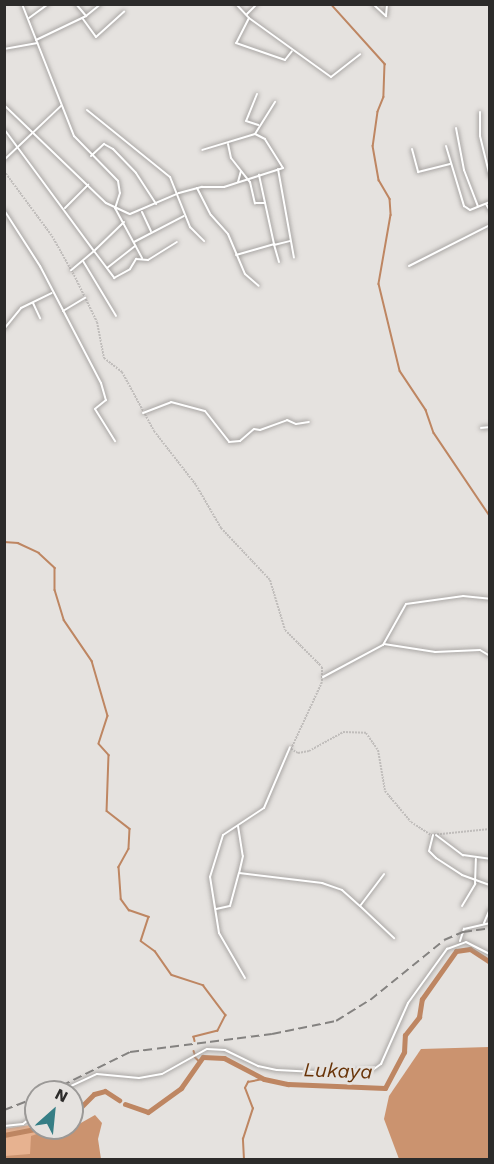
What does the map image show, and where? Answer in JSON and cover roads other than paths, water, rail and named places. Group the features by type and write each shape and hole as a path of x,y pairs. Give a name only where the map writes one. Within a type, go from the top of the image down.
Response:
{"street":[{"path":"22,4 61,106 79,144 118,181 120,193 115,208"},
{"path":"29,18 48,4"},
{"path":"76,4 96,37 124,12"},
{"path":"4,49 37,41 84,17 101,4"},
{"path":"236,4 249,18 331,77 360,54"},
{"path":"247,14 256,4"},
{"path":"373,4 386,16 387,4"},
{"path":"249,18 236,43 285,60 293,50"},
{"path":"257,94 246,121 258,125"},
{"path":"255,134 258,125 275,102"},
{"path":"4,105 33,135 115,208 142,259"},
{"path":"4,160 20,148 61,106"},
{"path":"87,110 165,171 179,193 193,232 204,241"},
{"path":"480,112 480,136 489,177"},
{"path":"4,129 116,279 136,259 148,260 177,242"},
{"path":"456,129 464,170 478,206"},
{"path":"202,150 255,134"},
{"path":"115,208 132,215 179,193 238,182 283,168 269,144 255,134"},
{"path":"91,156 104,144 113,149 136,173 156,205"},
{"path":"228,144 230,156 249,178 255,203 265,203"},
{"path":"446,146 464,207 470,210 488,203 489,211"},
{"path":"412,149 418,172 450,164"},
{"path":"238,182 240,168"},
{"path":"278,169 294,258"},
{"path":"259,175 279,262"},
{"path":"65,208 88,185"},
{"path":"197,188 211,215 228,234 245,274 259,286"},
{"path":"4,210 63,311 101,383 106,400 95,409 115,441"},
{"path":"142,212 151,231"},
{"path":"107,268 151,231 186,216"},
{"path":"71,270 124,222"},
{"path":"409,266 489,225"},
{"path":"236,255 290,241"},
{"path":"83,261 116,316"},
{"path":"4,329 21,308 52,293"},
{"path":"63,311 85,298"},
{"path":"33,303 40,318"},
{"path":"143,413 171,402 205,411 229,442 240,441 254,429 260,430 287,420 296,424 309,422"},
{"path":"481,428 489,427"},
{"path":"323,677 384,644 406,604 463,596 489,599"},
{"path":"384,644 436,652 480,650 489,656"},
{"path":"246,978 221,937 210,877 218,843 224,834 264,808 290,747"},
{"path":"216,909 230,906 239,873 243,856 237,825"},
{"path":"489,859 476,859 463,855 435,835 429,852 476,880 489,885"},
{"path":"462,906 476,880 476,859"},
{"path":"239,873 322,883 342,890 394,938"},
{"path":"360,906 384,874"},
{"path":"484,923 489,909"},
{"path":"460,943 464,929 489,922"},
{"path":"84,1080 97,1074 136,1077 162,1074 207,1049 225,1050 258,1066 277,1070 335,1073 374,1069 381,1064 408,1003 447,950 460,943 472,943 489,954"},
{"path":"4,1126 24,1123"}],"waterway":[{"path":"331,4 385,64 384,97 378,112 373,146 379,180 390,199 391,215 379,284 400,371 426,410 434,433 490,516"},
{"path":"4,542 18,543 39,553 55,568 55,590 64,620 92,661 108,716 99,744 109,755 107,811 130,829 129,849 119,867 121,899 129,910 149,917 141,941 155,951 172,975 203,985 226,1015 218,1031 194,1037 195,1041"},
{"name":"Lukaya","path":"125,1104 148,1112 181,1088 203,1057 224,1058 264,1079 288,1084 385,1088 404,1052 405,1035 419,1017 422,999 456,951 470,949 490,962"},
{"name":"Lukaya","path":"195,1057 200,1062"},
{"path":"244,1160 243,1139 253,1109 245,1088 248,1082 264,1079"},
{"name":"Lukaya","path":"84,1104 94,1094 105,1091 119,1100"},
{"name":"Lukaya","path":"4,1135 24,1131"}],"tunnel":[{"path":"4,171 52,236 74,275 97,322 104,358 122,372 154,431 196,485 221,528 270,580 285,630 322,667 322,682 291,749 298,753 309,751 343,732 366,733 378,750 385,791 411,822 431,835 490,829"}],"railway":[{"path":"73,1080 130,1052 272,1034 336,1021 370,1000 444,940 463,932 490,928"},
{"path":"4,1110 24,1102"}]}
